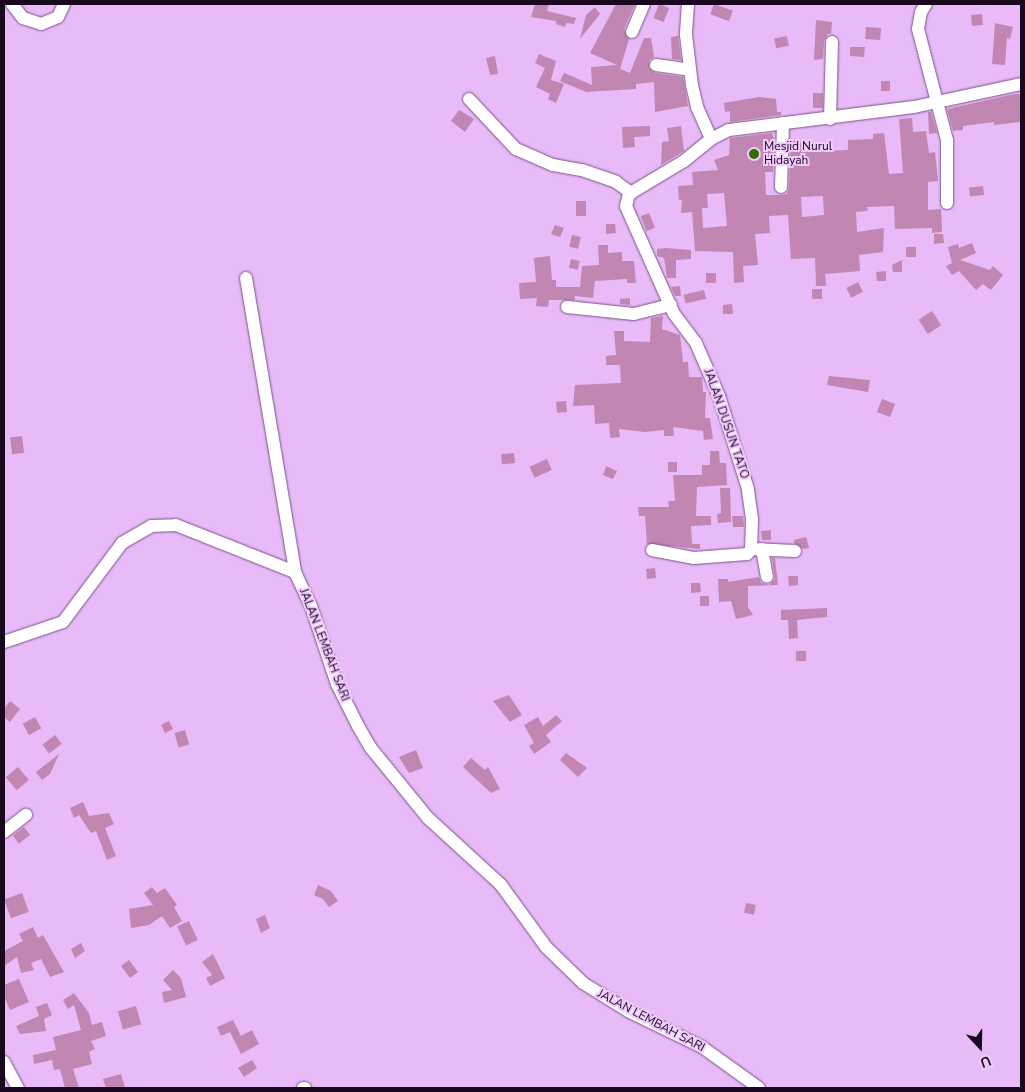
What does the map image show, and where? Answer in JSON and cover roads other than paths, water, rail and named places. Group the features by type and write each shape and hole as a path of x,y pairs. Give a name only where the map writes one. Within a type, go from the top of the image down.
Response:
{"street":[{"path":"12,4 23,18 41,24 58,17 64,4"},
{"path":"632,32 644,4"},
{"path":"688,4 686,35 690,70 697,107 711,139"},
{"path":"926,4 921,12 918,29 939,102 947,140 947,203"},
{"path":"830,118 832,42"},
{"path":"656,65 690,70"},
{"path":"469,99 516,150 553,165 582,170 616,182 630,193 684,161 711,139 748,126 830,118 939,102 1021,84"},
{"path":"781,187 783,123"},
{"name":"JALAN DUSUN TATO","path":"630,193 626,206 671,305 696,343 736,450 750,503 757,549 767,577"},
{"name":"JALAN LEMBAH SARI","path":"246,278 295,572 311,606 337,684 370,747 428,818 501,885 546,946 583,983 628,1011 702,1047 759,1088"},
{"path":"567,307 634,314 671,305"},
{"path":"4,642 63,622 122,543 151,526 176,525 295,572"},
{"path":"652,550 702,558 748,554 757,549 795,551"},
{"path":"4,832 26,815"},
{"path":"4,1062 18,1088"}],"place":[{"name":"Mesjid Nurul Hidayah","path":"754,154"}]}
